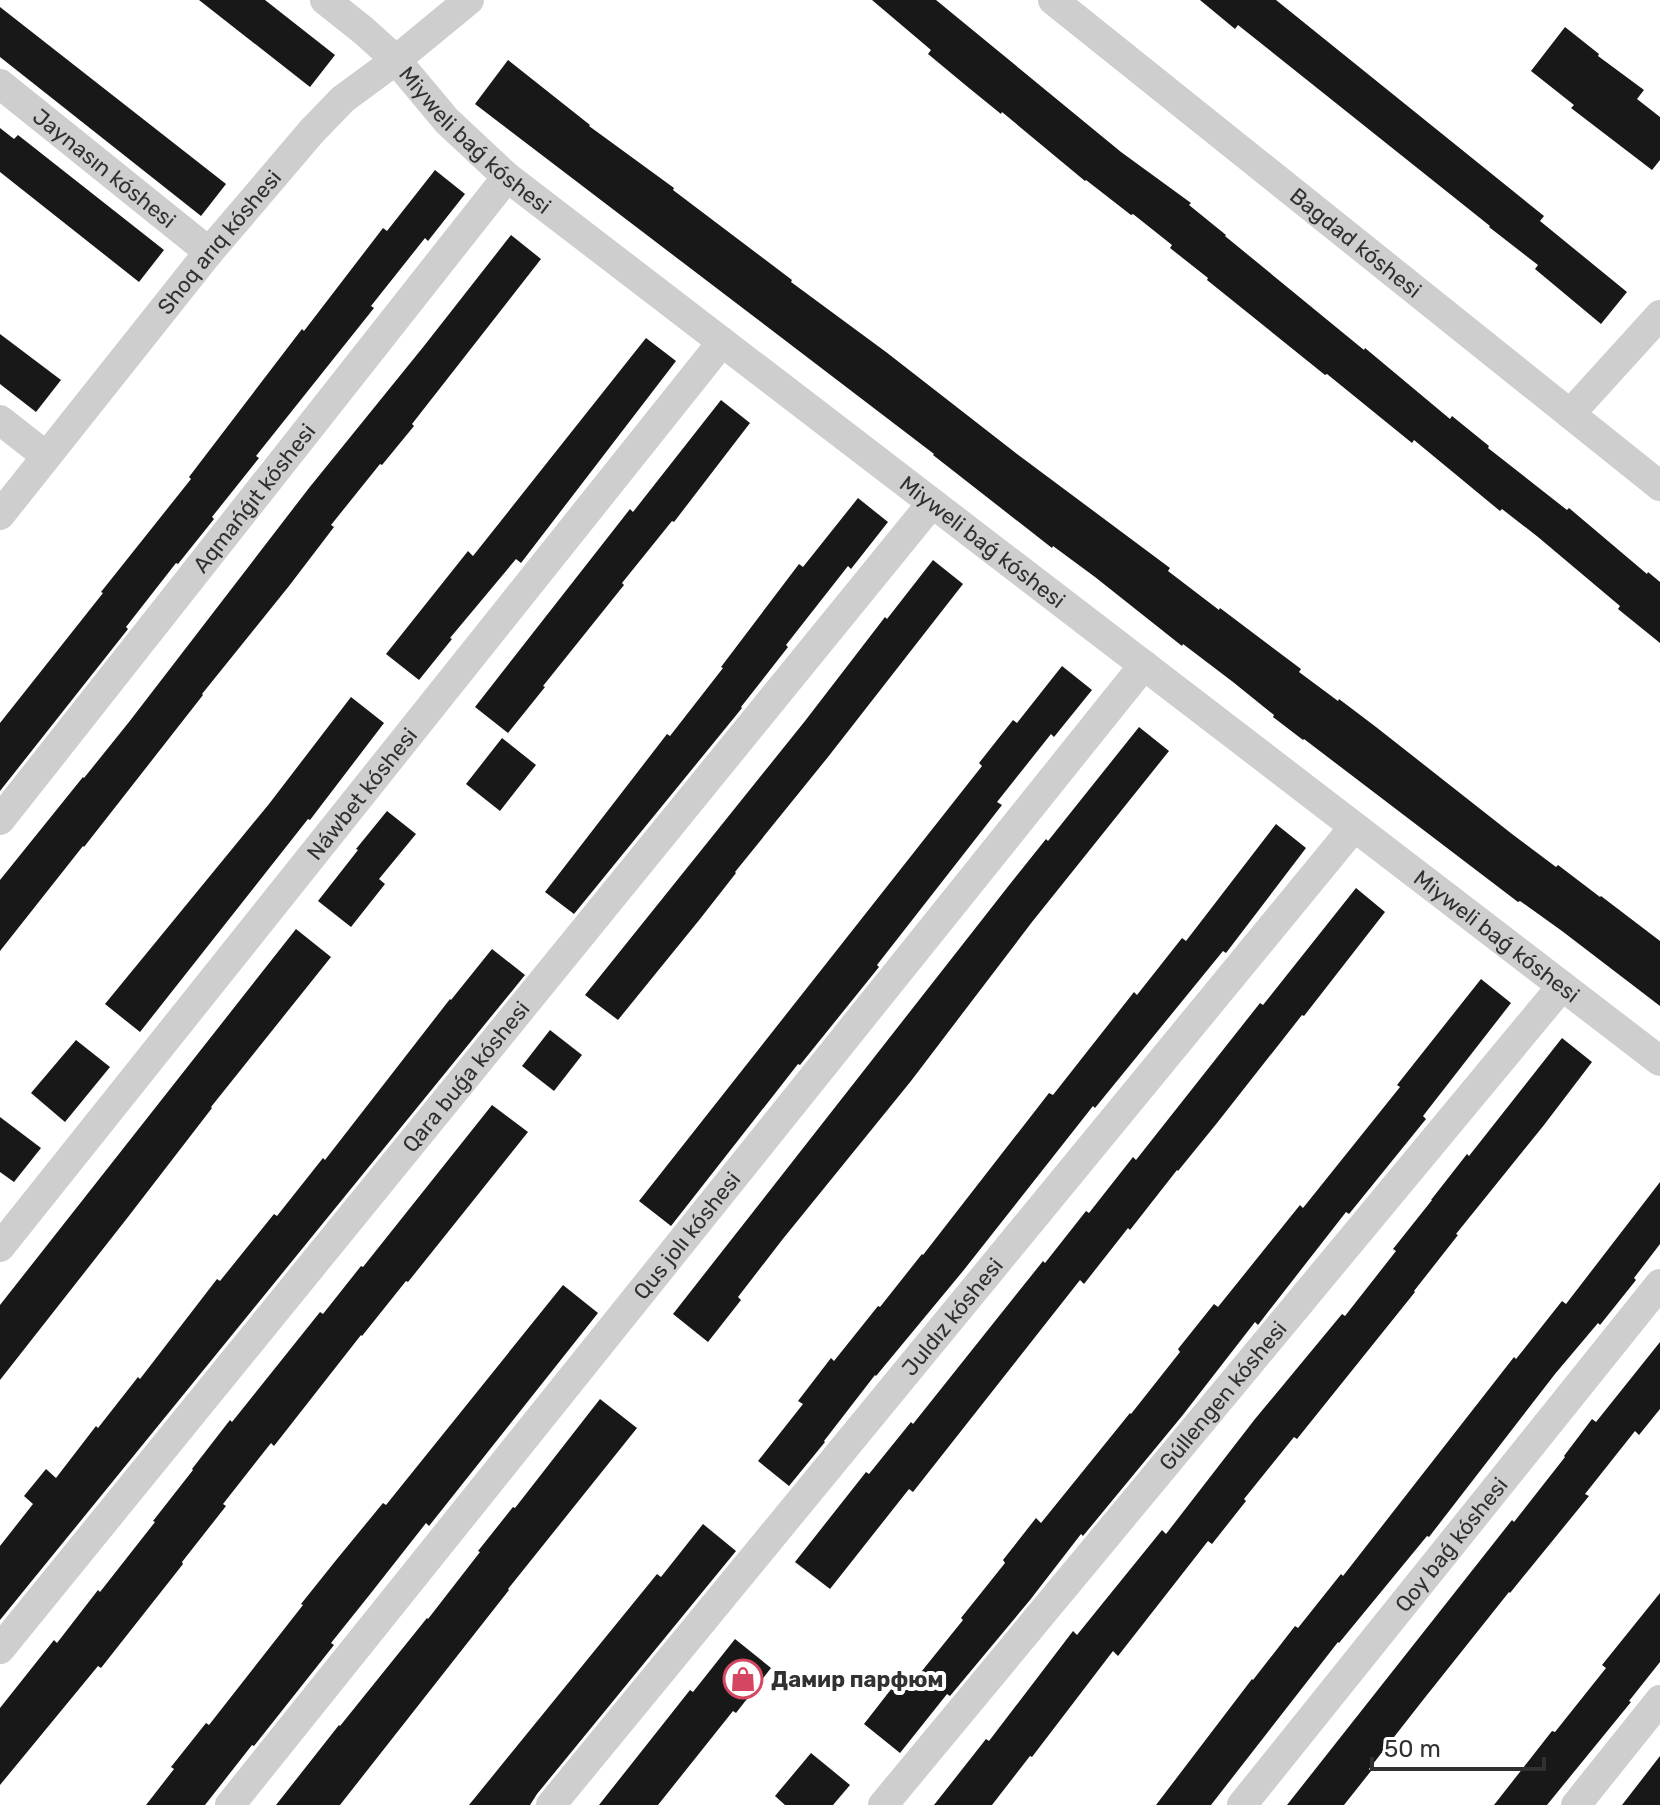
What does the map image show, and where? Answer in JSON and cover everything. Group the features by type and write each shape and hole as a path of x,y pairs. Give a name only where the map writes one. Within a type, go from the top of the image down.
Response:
{"street":[{"name":"Miyweli baǵ kóshesi","path":"325,0 396,60 447,121 507,177 1660,1061"},
{"name":"Shoq arıq kóshesi","path":"0,515 209,252 312,131 343,99 469,0"},
{"name":"Bagdad kóshesi","path":"1053,0 1660,486"},
{"name":"Jaynasın kóshesi","path":"0,84 209,252"},
{"name":"Aqmańǵıt kóshesi","path":"0,820 507,177"},
{"path":"1570,414 1660,315"},
{"name":"Náwbet kóshesi","path":"0,1247 722,342"},
{"path":"0,420 46,456"},
{"name":"Qara buǵa kóshesi","path":"0,1649 932,503"},
{"name":"Qus jolı kóshesi","path":"230,1805 1144,665"},
{"name":"Juldız kóshesi","path":"551,1805 1354,827"},
{"name":"Gúllengen kóshesi","path":"883,1805 1562,986"},
{"name":"Qoy baǵ kóshesi","path":"1242,1805 1660,1284"},
{"path":"1576,1805 1660,1700"}],"building":[{"path":"199,0 265,0 335,55 310,87"},
{"path":"872,0 936,0 1121,152 1191,203 1189,205 1225,236 1364,350 1648,572 1660,582 1660,643 1538,537 1325,375 1207,280 1170,248 1172,245 1085,181 969,88 928,54 931,50"},
{"path":"1200,0 1276,0 1544,216 1540,221 1627,292 1601,324 1535,269 1538,265 1490,226 1238,25 1235,29"},
{"path":"0,7 226,184 201,216 0,57"},
{"path":"1565,27 1644,90 1637,99 1660,117 1660,160 1652,170 1571,108 1574,105 1531,71"},
{"path":"508,60 791,282 1170,568 1168,571 1219,610 1301,669 1299,672 1376,727 1556,867 1558,865 1660,941 1660,1006 1303,740 1233,682 1052,548 934,454 475,104"},
{"path":"0,128 14,139 18,135 164,250 139,282 0,172"},
{"path":"435,170 465,194 371,306 374,308 256,456 259,458 212,517 214,519 176,563 0,791 0,723 191,479 189,477 302,329 304,331 383,228 387,231"},
{"path":"511,235 541,259 412,424 414,426 331,525 334,527 289,586 0,951 0,880 129,722 309,488"},
{"path":"0,334 61,380 36,412 0,384"},
{"path":"646,338 676,361 521,563 516,559 419,680 386,654 468,551 473,556"},
{"path":"721,400 750,423 674,522 622,583 624,585 508,733 475,707 630,509 633,512"},
{"path":"858,498 888,522 851,569 848,566 786,645 788,647 742,708 574,914 545,892 667,734 670,736 723,668 799,564 803,567"},
{"path":"933,560 963,584 618,1020 585,995"},
{"path":"1062,666 1092,690 1054,737 1051,734 997,802 1002,805 877,965 879,967 798,1064 671,1226 639,1201 982,766 979,763 1013,720 1017,723"},
{"path":"351,697 384,723 140,1032 105,1004 269,804"},
{"path":"1139,727 1169,751 1032,922 911,1081 782,1240 708,1342 673,1314 1010,884"},
{"path":"502,738 536,765 500,811 466,784"},
{"path":"387,811 416,834 379,879 385,884 351,927 318,901"},
{"path":"1276,824 1306,848 1226,953 1223,951 1095,1108 1093,1106 789,1486 758,1461 803,1404 798,1401 831,1358 834,1361 923,1255 1049,1093 1053,1095 1134,992 1137,995 1182,938 1186,941"},
{"path":"1356,888 1385,912 1130,1230 1128,1228 1084,1284 1080,1280 913,1492 909,1489 830,1589 795,1562 866,1472 869,1474 911,1422 913,1424 1043,1261 1045,1263 1086,1211 1089,1213 1133,1157 1136,1160"},
{"path":"296,929 331,957 0,1380 0,1305"},
{"path":"492,949 525,975 0,1620 0,1546 33,1504 24,1496 46,1469 56,1478 96,1426 98,1428 138,1377 140,1379 217,1279 220,1281 274,1214 277,1216 323,1158 325,1160"},
{"path":"1481,979 1511,1003 1423,1116 1426,1119 900,1753 864,1724 899,1679 909,1687 963,1620 961,1618 1036,1518 1041,1523 1180,1352 1178,1349 1214,1304 1218,1307 1300,1205 1303,1208"},
{"path":"550,1030 582,1055 554,1091 522,1066"},
{"path":"1562,1038 1592,1062 1456,1234 1415,1292 1297,1439 1294,1437 1244,1499 1246,1501 1212,1544 1208,1541 1118,1656 1113,1651 992,1805 934,1805 986,1739 989,1741 1073,1631 1077,1635 1162,1530 1166,1534 1255,1419 1342,1314 1345,1316 1431,1200"},
{"path":"76,1040 110,1067 65,1122 31,1093"},
{"path":"492,1105 528,1132 274,1446 271,1443 223,1504 226,1506 183,1564 101,1668 98,1666 0,1785 0,1708 54,1640 57,1643 98,1590 100,1592 230,1420 232,1422 320,1312 323,1314 363,1267"},
{"path":"0,1117 41,1148 14,1182 0,1172"},
{"path":"1660,1182 1660,1244 1634,1278 1636,1280 1555,1374 1429,1537 1338,1642 1211,1805 1156,1805 1252,1679 1295,1626 1298,1628 1341,1574 1343,1576 1514,1357 1516,1359 1562,1301 1566,1304"},
{"path":"563,1285 598,1313 429,1526 426,1523 254,1746 205,1805 146,1805 174,1769 171,1767 206,1723 209,1725 337,1559 383,1503 386,1505"},
{"path":"1660,1342 1660,1409 1639,1435 1635,1431 1585,1494 1589,1496 1423,1700 1344,1805 1287,1805 1512,1520 1514,1522 1592,1419 1596,1422"},
{"path":"600,1399 637,1428 340,1805 276,1805 428,1619 478,1551"},
{"path":"703,1524 736,1551 530,1805 469,1805 657,1574 661,1577"},
{"path":"1660,1593 1660,1662 1631,1702 1547,1805 1494,1805 1606,1668 1602,1665"},
{"path":"735,1639 771,1668 736,1713 733,1711 658,1805 599,1805 690,1690 693,1692"},
{"path":"811,1753 850,1785 833,1805 785,1805 775,1796"},
{"path":"1660,1756 1660,1805 1622,1805"}],"place":[{"name":"Дамир парфюм","path":"743,1679"}]}
